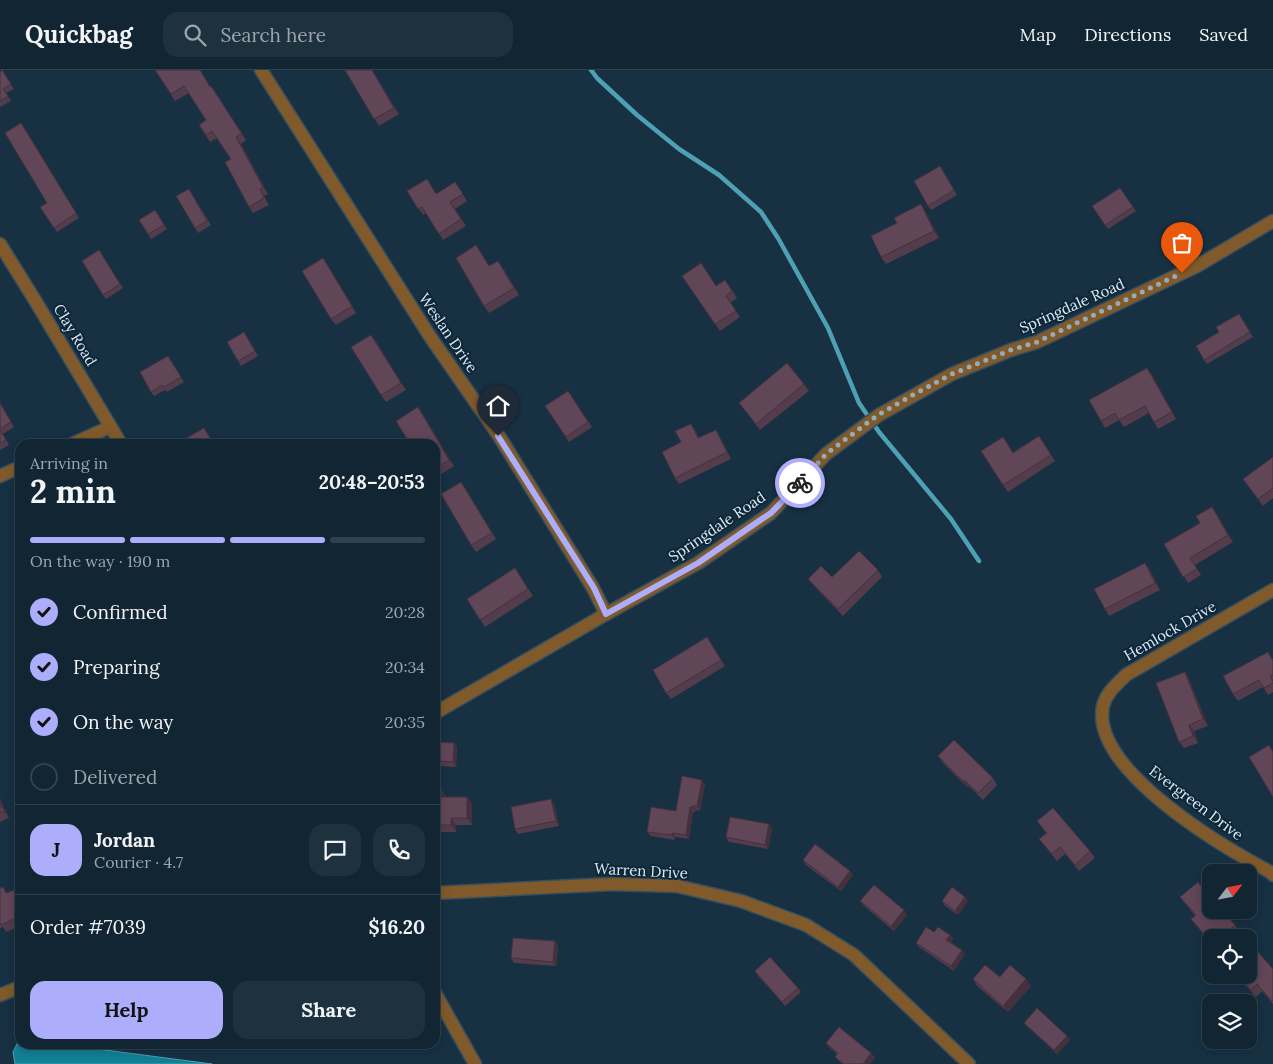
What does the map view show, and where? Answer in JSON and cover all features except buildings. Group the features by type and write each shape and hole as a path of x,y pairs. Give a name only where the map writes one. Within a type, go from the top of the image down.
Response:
{"street":[{"name":"Weslan Drive","path":"261,70 430,338 498,436 594,588 606,614"},
{"name":"Springdale Road","path":"440,710 698,563 771,513 826,454 878,415 952,374 1011,350 1037,342 1197,266 1273,221"},
{"name":"Clay Road","path":"0,244 118,439"},
{"path":"83,439 110,427"},
{"path":"0,476 15,469"},
{"name":"Hemlock Drive","path":"1102,716 1103,705 1108,693 1126,675 1273,590"},
{"name":"Evergreen Drive","path":"1102,716 1107,740 1129,771 1148,789 1233,852 1273,875"},
{"name":"Warren Drive","path":"440,893 613,884 677,886 741,901 806,925 854,955 969,1064"},
{"path":"0,995 15,989"},
{"path":"440,1002 475,1064"}],"water":[{"path":"15,1048 97,1049 212,1064 15,1064 13,1052"}],"waterway":[{"path":"591,70 597,78 637,115 679,149 719,175 761,212 778,238 828,328 859,403 879,432 951,519 979,561"}],"way so far":[{"path":"800,483 826,454 878,415 918,392 952,374 1011,350 1037,342 1182,273"}],"route":[{"path":"498,436 594,588 606,614 698,563 771,513 800,483"}]}
